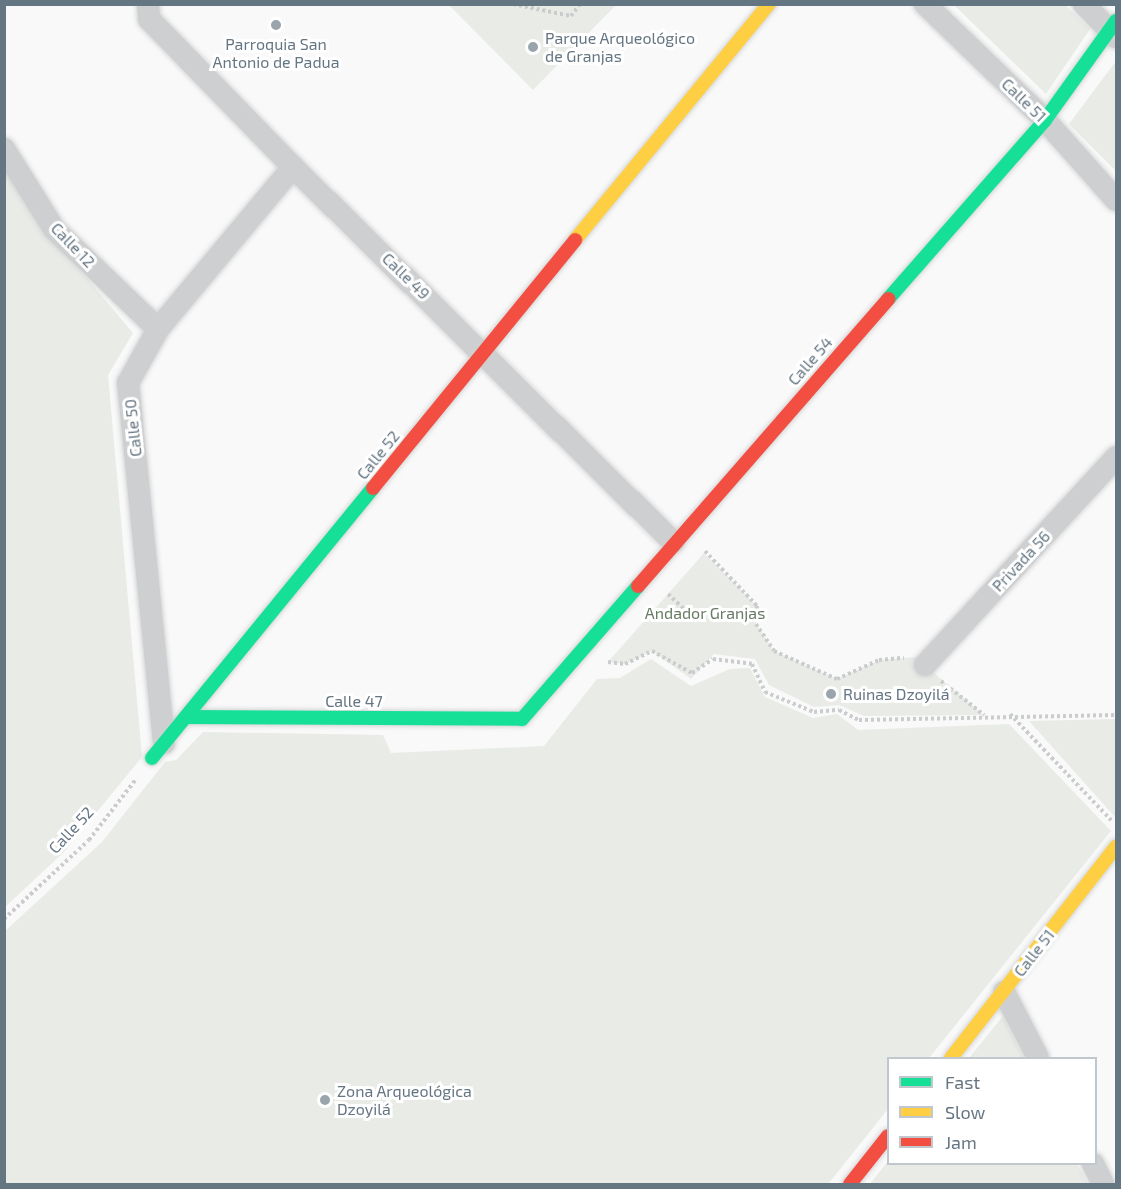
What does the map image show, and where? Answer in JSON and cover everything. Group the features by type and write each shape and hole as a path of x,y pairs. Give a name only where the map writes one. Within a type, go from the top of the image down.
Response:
{"street":[{"name":"Calle 49","path":"148,4 149,19 293,167 484,351 673,542"},
{"name":"Calle 52","path":"158,751 770,4"},
{"name":"Calle 51","path":"925,4 1045,120 1116,200"},
{"path":"1084,4 1114,29"},
{"name":"Calle 54","path":"522,719 673,542 1045,120 1114,29"},
{"name":"Calle 12","path":"4,149 54,229 158,329"},
{"name":"Calle 50","path":"158,751 128,382 158,329 293,167"},
{"name":"Privada 56","path":"925,665 1116,457"},
{"name":"Calle 47","path":"186,717 522,719"},
{"name":"Calle 51","path":"953,1057 1116,847"},
{"path":"1004,992 1037,1057"},
{"path":"850,1185 887,1137"},
{"path":"1093,1165 1103,1185"}],"path":[{"path":"513,4 571,16 580,4"},
{"path":"705,550 757,606 756,624 774,651 837,679 879,660 915,657 984,714"},
{"path":"668,594 693,617"},
{"path":"608,662 625,664 652,651 692,673 713,659 752,664 765,692 814,712 839,710 859,720 984,714 1116,715"},
{"path":"1010,714 1116,826"},
{"name":"Calle 52","path":"4,919 89,840 158,751"}],"green space":[{"name":"Parque Arqueológico de Granjas","path":"449,5 616,5 533,90"},
{"path":"954,5 1065,5 1090,29 1046,94"},
{"path":"1116,61 1116,171 1069,124"},
{"path":"4,165 48,232 133,333 108,375 142,757 64,852 5,907"},
{"name":"Andador Granjas","path":"704,553 757,606 756,623 774,651 837,679 879,660 915,657 984,715 864,716 839,705 814,707 769,685 755,659 714,654 691,679 652,651 625,664 608,662"},
{"path":"651,659 691,686 730,669 750,668 765,697 813,718 837,714 858,730 1009,724 1111,831 930,1057 887,1057 887,1110 828,1184 5,1184 5,931 102,842 165,762 176,760 203,732 383,735 391,753 544,746 597,679 620,678"},
{"path":"1116,719 1116,818 1029,721"},
{"path":"1003,1016 1024,1057 970,1057"},
{"path":"887,1162 887,1165 1078,1165 1088,1184 870,1184"}],"traffic: fast":[{"path":"888,299 1045,120 1116,21"},
{"path":"152,758 373,488"},
{"path":"186,717 522,719 638,586"}],"traffic: slow":[{"path":"575,240 769,4"},
{"path":"952,1057 1116,847"}],"traffic: jam":[{"path":"373,488 575,240"},
{"path":"638,586 888,299"},
{"path":"850,1184 887,1137"}],"place":[{"name":"Parroquia San Antonio de Padua","path":"276,25"},
{"name":"Parque Arqueológico de Granjas","path":"533,47"},
{"name":"Ruinas Dzoyilá","path":"831,694"},
{"name":"Zona Arqueológica Dzoyilá","path":"325,1100"}]}
